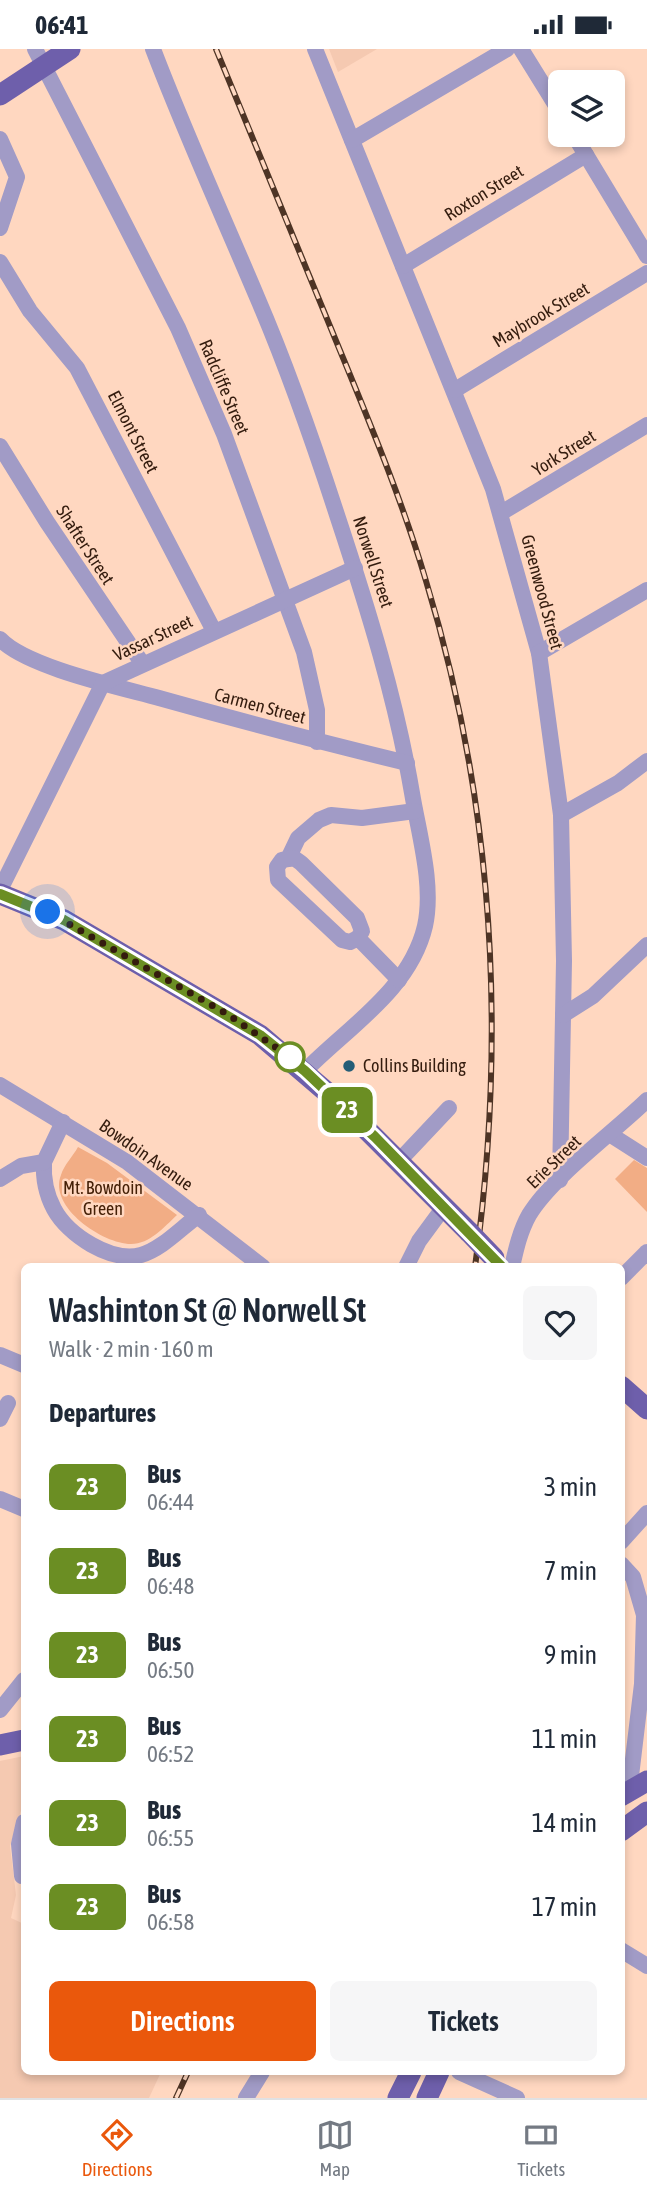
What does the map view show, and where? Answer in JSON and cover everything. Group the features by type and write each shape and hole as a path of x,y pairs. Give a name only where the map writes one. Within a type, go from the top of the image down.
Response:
{"main road":[{"path":"0,95 39,58 70,49"},
{"path":"0,892 64,920 227,1014 305,1071 502,1263"},
{"path":"625,1390 647,1409"},
{"path":"0,1745 21,1741"},
{"path":"625,1794 647,1781"},
{"path":"625,1799 646,1814 625,1828"},
{"path":"398,2098 410,2075"},
{"path":"427,2098 438,2075"}],"street":[{"name":"Norwell Street","path":"153,49 185,133 258,299 355,568 377,633 407,763 415,811 428,899 418,947 399,980 305,1071"},
{"name":"Greenwood Street","path":"315,49 455,390 501,513 540,653 561,815 563,1015 560,1180"},
{"path":"352,140 507,49"},
{"path":"521,49 548,92"},
{"name":"Radcliffe Street","path":"39,58 137,245 195,365 286,598 314,692 317,742"},
{"path":"0,139 17,177 0,228"},
{"path":"581,147 647,256"},
{"name":"Roxton Street","path":"403,266 586,155"},
{"name":"Elmont Street","path":"0,262 30,311 77,368 214,631"},
{"name":"Maybrook Street","path":"455,390 647,273"},
{"name":"York Street","path":"501,513 647,425"},
{"name":"Shafter Street","path":"0,446 47,522 142,663"},
{"name":"Vassar Street","path":"0,892 103,683 355,568"},
{"path":"540,653 647,590"},
{"name":"Carmen Street","path":"0,639 9,649 23,656 103,683 317,742 407,763"},
{"path":"561,815 618,783 647,761"},
{"path":"288,859 301,863 357,918 362,931 358,938 350,942 342,940 278,880 276,867 288,859 298,838 331,814 362,818 415,811"},
{"path":"358,938 399,980"},
{"path":"563,1015 593,996 647,945"},
{"name":"Bowdoin Avenue","path":"0,1085 127,1162 258,1263"},
{"name":"Erie Street","path":"504,1263 531,1213 560,1180 647,1100"},
{"path":"399,1161 449,1108"},
{"path":"63,1122 44,1161 46,1191 55,1212 97,1247 118,1256 137,1256 150,1252 199,1215"},
{"path":"611,1135 647,1158"},
{"path":"0,1179 21,1166 44,1161"},
{"path":"408,1263 419,1241 444,1207"},
{"path":"625,1274 647,1252"},
{"path":"0,1355 21,1364"},
{"path":"0,1419 8,1403"},
{"path":"0,1499 21,1508"},
{"path":"625,1538 647,1513"},
{"path":"625,1568 633,1577 641,1597 645,1654 631,1776 625,1788"},
{"path":"0,1710 21,1684"},
{"path":"21,1835 21,1865"},
{"path":"625,1952 647,1966"},
{"path":"246,2098 260,2075"},
{"path":"466,2075 517,2098"}],"shaded area":[{"path":"329,49 377,49 338,72"},
{"path":"21,1757 21,1811 10,1846 16,1895 11,1918 21,1923 21,2075 160,2075 149,2098 0,2098 0,1761"}],"green space":[{"name":"Mt. Bowdoin Green","path":"78,1147 107,1163 177,1215 156,1234 138,1243 119,1242 93,1231 70,1211 59,1187 62,1171"},
{"path":"634,1160 647,1168 647,1212 615,1179"}],"railway":[{"path":"216,49 394,486 426,581 449,665 467,750 480,836 488,921 490,1094 485,1180 475,1263"},
{"path":"176,2098 187,2075"}],"bus line":[{"name":"23","path":"0,894 64,920 260,1035 305,1071 375,1137 498,1263"}],"place":[{"name":"Collins Building","path":"349,1066"}],"route":[{"path":"48,912 227,1014 290,1057"}]}
